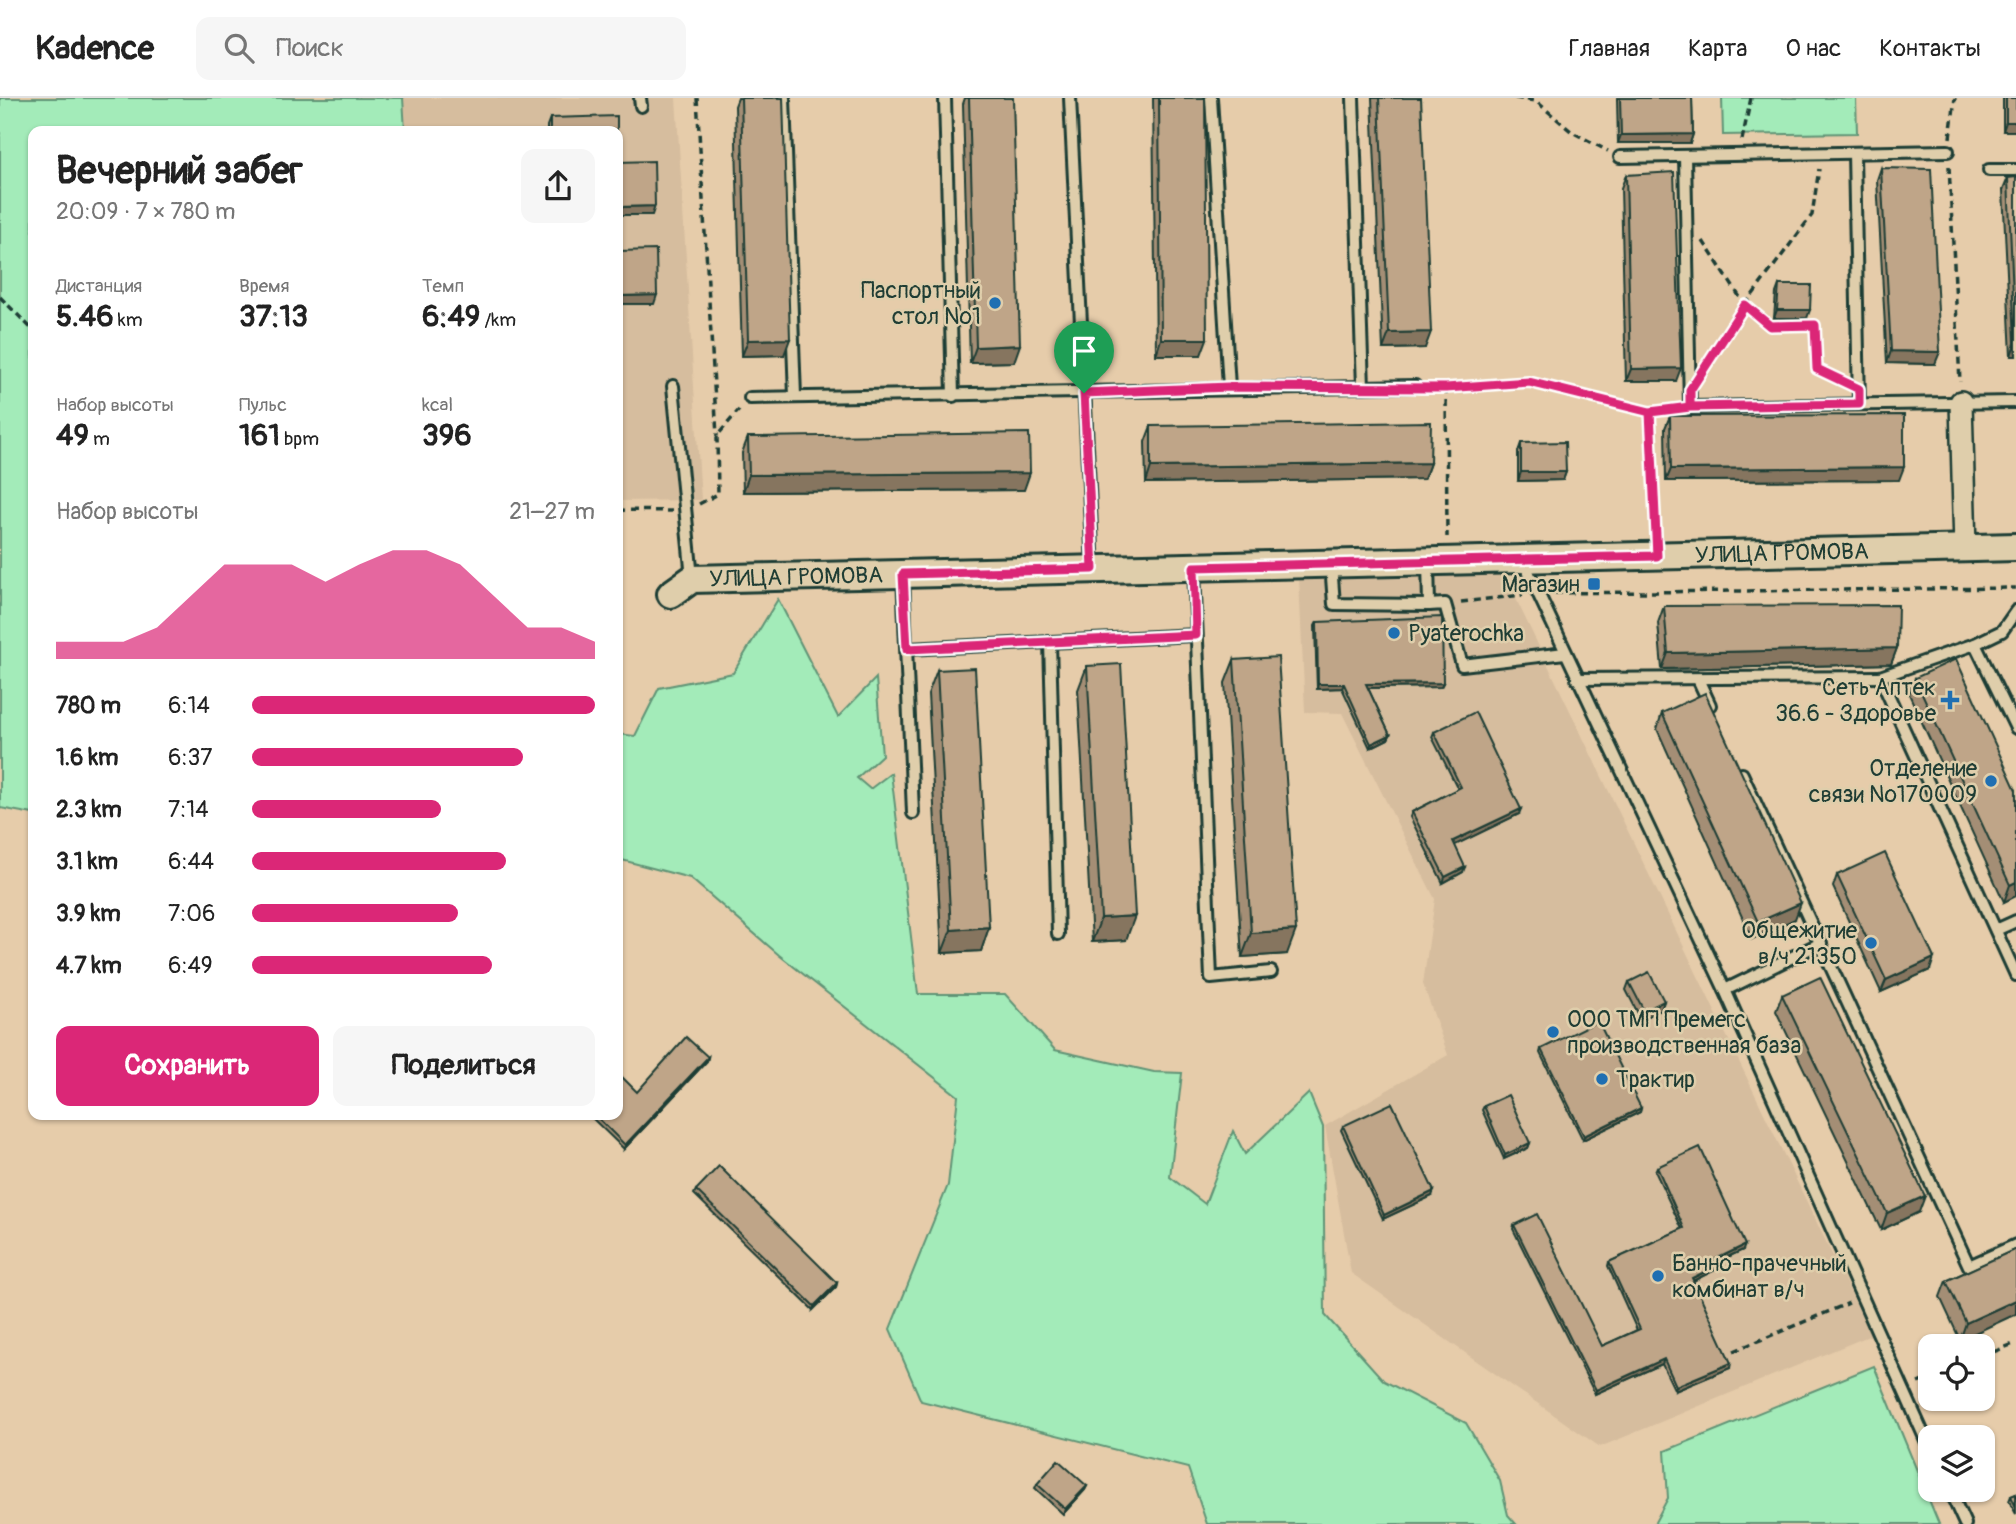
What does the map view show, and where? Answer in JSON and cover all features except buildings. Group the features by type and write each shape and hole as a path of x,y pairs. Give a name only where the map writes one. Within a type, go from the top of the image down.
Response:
{"street":[{"path":"1961,402 1965,549"},
{"name":"УЛИЦА ГРОМОВА","path":"671,594 692,579 2016,547"}],"lane":[{"path":"784,98 795,396"},
{"path":"945,98 953,396"},
{"path":"1070,98 1093,569"},
{"path":"1211,98 1229,387"},
{"path":"1353,98 1363,387"},
{"path":"1620,157 1948,151"},
{"path":"1854,153 1859,404"},
{"path":"1685,156 1690,407 2016,401"},
{"path":"1989,170 2016,170"},
{"path":"673,386 692,579"},
{"path":"750,398 1084,393 1229,387 1415,386"},
{"path":"1522,559 1725,990 1919,1425"},
{"path":"1429,604 1438,561"},
{"path":"1331,564 1334,604 1445,604 1462,665 1565,653"},
{"path":"1194,567 1211,978 1271,972"},
{"path":"903,574 913,813"},
{"path":"1577,679 1880,677 1975,644 2002,631 2016,611"},
{"path":"907,649 1196,635"},
{"path":"1050,642 1058,934"},
{"path":"1975,644 2016,728"},
{"path":"1880,677 2016,975"},
{"path":"1698,680 1716,717"},
{"path":"1739,767 1969,1266 2016,1245"},
{"path":"1996,930 2016,921"},
{"path":"1725,990 1821,943"},
{"path":"1955,1502 1965,1524"}],"path":[{"path":"697,98 717,436"},
{"path":"1515,98 1536,101 1572,132 1620,157"},
{"path":"1733,155 1745,135 1751,98"},
{"path":"1955,98 1948,151 1961,402"},
{"path":"1690,390 1745,305 1812,215 1822,153"},
{"path":"1686,216 1745,305 1770,326 1815,325 1817,369 1859,389"},
{"path":"0,297 28,325"},
{"path":"1415,386 1446,388 1529,382 1650,412 1690,407"},
{"path":"1438,561 1446,388"},
{"path":"1650,412 1657,556"},
{"path":"1445,604 1537,593 2016,587"},
{"path":"1734,1351 1861,1298"},
{"path":"1995,1351 2016,1343"}],"shaded area":[{"path":"401,98 676,98 701,500 623,501 623,126 402,126"},
{"path":"1504,574 1871,1335 1600,1447 1351,1273 1325,1126 1448,1055 1423,984 1435,899 1342,713 1305,712 1299,579"}],"green space":[{"path":"0,98 403,98 405,126 28,126 28,813 0,808"},
{"path":"1722,98 1856,98 1857,133 1723,135"},
{"path":"778,599 838,717 876,678 882,755 857,778 870,789 891,773 918,994 1005,994 1055,1050 1154,1072 1182,1073 1170,1177 1205,1204 1233,1131 1245,1154 1309,1093 1323,1127 1325,1315 1384,1381 1466,1423 1500,1481 1508,1515 1516,1524 1207,1524 1188,1468 921,1401 890,1329 948,1185 958,1096 779,955 690,878 623,860 623,735 635,736 659,688 733,673"},
{"path":"1874,1366 1918,1473 1918,1502 1930,1502 1939,1524 1654,1524 1668,1498 1665,1451"}],"place":[{"name":"Паспортный стол №1","path":"995,303"},
{"name":"Магазин","path":"1594,584"},
{"name":"Pyaterochka","path":"1394,633"},
{"name":"Сеть Аптек 36.6 - Здоровье","path":"1950,700"},
{"name":"Отделение связи №170009","path":"1991,781"},
{"name":"Общежитие в/ч 21350","path":"1871,943"},
{"name":"ООО ТМП Премегс производственная база","path":"1553,1032"},
{"name":"Трактир","path":"1602,1079"},
{"name":"Банно-прачечный комбинат в/ч","path":"1658,1276"}],"route":[{"path":"1084,393 1093,569 903,574 907,649 1196,635 1194,567 1657,556 1650,412 1690,407 1690,390 1745,305 1770,326 1815,325 1817,369 1859,389 1859,404 1690,407 1650,412 1529,382 1446,388 1229,387 1084,393"}]}
